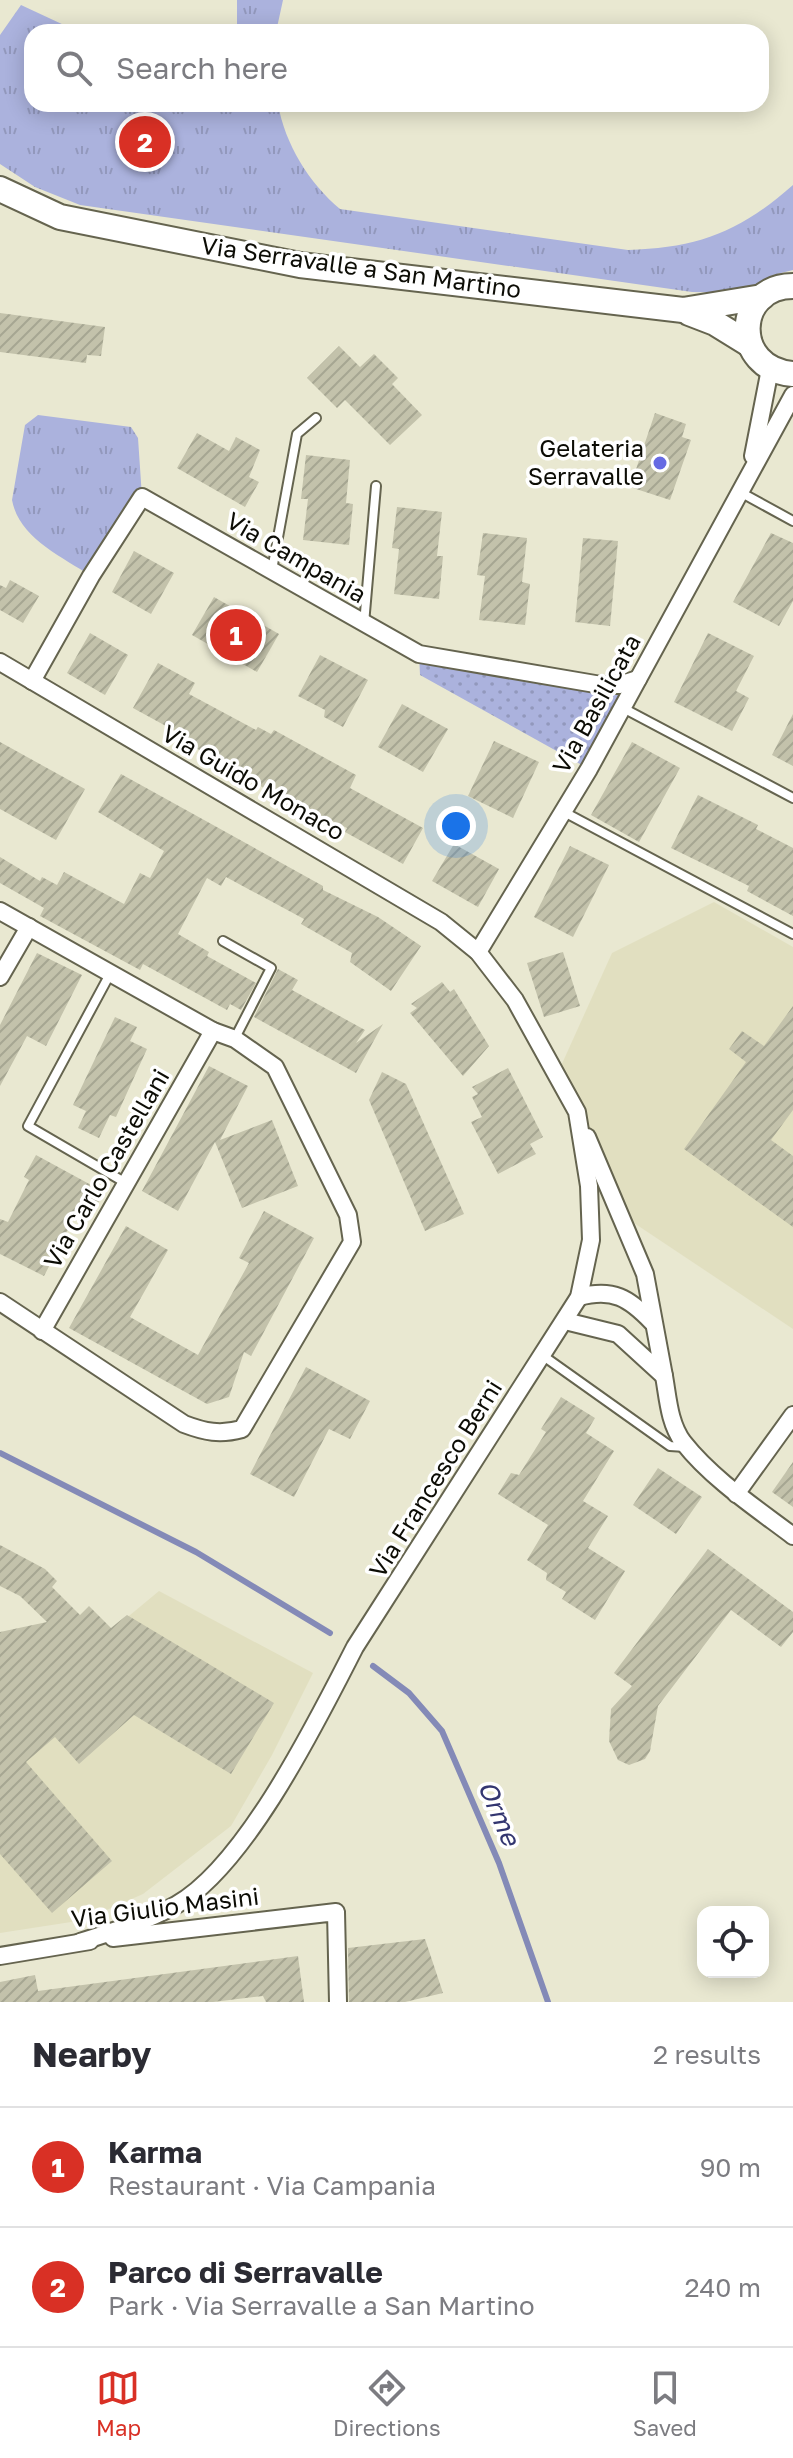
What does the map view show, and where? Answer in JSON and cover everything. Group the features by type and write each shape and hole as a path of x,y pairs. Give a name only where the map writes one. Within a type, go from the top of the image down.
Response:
{"street":[{"name":"Via Serravalle a San Martino","path":"0,189 60,217 226,253 300,265 683,310"},
{"path":"683,310 762,297 774,289 793,286"},
{"path":"749,344 749,318 762,297"},
{"path":"683,310 715,323 749,344 760,361 781,371"},
{"name":"Via Basilicata","path":"750,473 781,371"},
{"name":"Via Basilicata","path":"478,952 564,812 623,708 793,395"},
{"name":"Via Campania","path":"32,681 91,576 142,497 419,654 491,669 601,685 619,685 638,679"},
{"name":"Via Guido Monaco","path":"0,662 441,922 478,952"},
{"path":"0,911 213,1031 235,1039 275,1067 348,1215 352,1242 242,1429 226,1434 208,1433 184,1424 0,1302"},
{"path":"0,977 29,927"},
{"name":"Via Francesco Berni","path":"80,1942 178,1904 235,1854 319,1716 355,1647 579,1297 591,1240 589,1186 577,1112 515,1000 478,952"},
{"name":"Via Carlo Castellani","path":"42,1331 213,1031"},
{"path":"577,1112 645,1274 674,1424 690,1448 736,1494 793,1536"},
{"path":"579,1297 598,1292 614,1294 631,1300 652,1322"},
{"path":"565,1321 618,1334 664,1376"},
{"path":"736,1494 793,1415"},
{"name":"Via Giulio Masini","path":"0,1956 80,1942 336,1912 338,2002"}],"lane":[{"path":"272,571 297,434 316,418"},
{"path":"364,624 376,486"},
{"path":"740,492 793,521"},
{"path":"623,708 793,798"},
{"path":"564,812 793,934"},
{"path":"223,941 271,968 235,1039"},
{"path":"111,973 28,1126 126,1183"},
{"path":"542,1355 670,1446 690,1448"}],"shaded area":[{"path":"714,902 793,947 793,1329 619,1213 556,1077 612,953"},
{"path":"159,1591 313,1673 272,1755 231,1826 143,1894 84,1920 0,1933 0,1723"}],"green space":[{"path":"237,0 283,0 278,24 237,24"},
{"path":"21,5 62,24 24,24 24,112 280,112 300,162 318,187 340,209 628,250 653,249 697,241 736,226 793,185 793,270 773,275 744,293 692,292 80,205 35,187 0,164 0,35"},
{"path":"38,415 131,427 138,438 142,497 91,576 43,545 16,513 12,500 25,425"},
{"path":"419,654 506,671 638,679 589,769 420,675"}],"building":[{"path":"0,313 105,327 101,356 87,355 86,363 0,352"},
{"path":"339,346 360,367 374,354 398,378 392,384 422,415 390,445 345,400 337,408 307,378"},
{"name":"Gelateria Serravalle","path":"655,413 686,424 682,437 691,440 670,500 630,487"},
{"path":"197,433 229,451 236,437 260,450 249,477 259,482 245,507 177,468"},
{"path":"306,455 350,460 346,503 353,504 349,545 303,540 308,499 301,499"},
{"path":"397,507 442,512 437,556 443,556 439,599 394,594 399,549 392,548"},
{"path":"483,533 527,538 522,582 530,584 525,625 479,620 485,576 477,575"},
{"path":"771,533 793,543 793,601 779,626 733,602"},
{"path":"583,538 618,541 610,626 575,622"},
{"path":"134,551 174,573 151,614 112,592"},
{"path":"10,580 39,596 23,623 0,610 0,585 6,588"},
{"path":"214,597 279,634 257,672 192,635"},
{"path":"90,633 128,655 105,695 67,673"},
{"path":"708,633 754,656 736,691 749,698 732,731 674,702"},
{"path":"320,655 368,680 343,727 324,717 325,710 298,696"},
{"path":"158,663 195,683 189,694 256,730 258,727 271,734 274,730 356,775 350,788 423,828 403,864 345,832 347,828 274,794 184,741 186,737 133,708"},
{"path":"402,704 448,729 423,772 378,747"},
{"path":"793,714 793,766 772,755"},
{"path":"494,741 539,762 513,818 468,796"},
{"path":"0,742 85,789 56,840 0,809"},
{"path":"632,742 680,768 639,842 591,815"},
{"path":"121,774 323,886 323,890 378,917 421,946 391,991 350,962 352,953 301,924 304,919 226,877 221,886 207,878 178,934 209,952 207,956 256,983 241,1010 230,1004 227,1010 143,964 140,970 40,916 44,908 0,883 0,857 40,881 42,877 57,885 64,872 124,904 140,873 150,878 164,851 98,812"},
{"path":"698,795 758,825 756,829 793,848 793,916 747,891 749,886 671,848"},
{"path":"454,844 499,869 478,907 432,881"},
{"path":"570,846 609,865 573,937 534,917"},
{"path":"563,952 580,1006 544,1017 527,963"},
{"path":"37,953 82,975 46,1046 27,1036 0,1086 0,1025"},
{"path":"278,969 298,980 292,990 365,1030 356,1043 383,1024 356,1073 254,1017"},
{"path":"442,982 450,992 454,989 489,1046 463,1076 410,1013 417,1008 411,1004"},
{"path":"793,1006 793,1110 771,1140 793,1156 793,1227 684,1149 746,1062 729,1049 742,1031 764,1046"},
{"path":"115,1017 137,1027 130,1041 147,1049 116,1117 110,1115 99,1138 78,1128 86,1111 73,1105"},
{"path":"209,1066 248,1086 220,1140 272,1120 298,1186 242,1208 215,1142 178,1211 142,1191"},
{"path":"508,1068 543,1137 530,1144 536,1154 498,1174 471,1122 482,1117 472,1097 478,1094 472,1087"},
{"path":"382,1072 406,1084 464,1214 425,1231 369,1100"},
{"path":"36,1155 104,1192 92,1214 80,1207 44,1276 0,1254 0,1219 8,1222 29,1180 24,1177"},
{"path":"264,1211 314,1238 251,1356 244,1352 229,1397 207,1404 69,1328 126,1226 168,1250 130,1317 198,1355 249,1263 239,1258"},
{"path":"306,1367 370,1401 350,1439 329,1429 294,1497 250,1474"},
{"path":"561,1397 595,1418 586,1433 614,1451 583,1501 608,1516 588,1548 625,1571 595,1620 562,1599 566,1592 546,1580 547,1573 527,1560 548,1525 498,1494 511,1473 519,1475 546,1432 541,1429"},
{"path":"793,1462 793,1507 772,1492"},
{"path":"658,1468 702,1497 676,1534 633,1505"},
{"path":"0,1545 45,1569 57,1581 52,1587 80,1615 89,1606 111,1628 127,1615 274,1703 231,1774 134,1715 79,1764 55,1737 26,1762 112,1861 52,1913 0,1854 0,1632 47,1622 20,1596 0,1586"},
{"path":"708,1549 793,1612 793,1632 781,1647 731,1610 658,1706 650,1751 645,1759 629,1765 618,1760 609,1741 611,1709 632,1686 614,1673"},
{"path":"425,1939 443,1993 405,2002 349,2002 348,1948"},
{"path":"298,1956 304,2002 266,2002 263,1996 213,2002 0,2002 0,1982 35,1975 38,1991"}],"waterway":[{"name":"Orme","path":"0,1453 196,1552 330,1633"},
{"name":"Orme","path":"373,1666 409,1693 442,1731 499,1863 548,2002"}],"place":[{"name":"Parco di Serravalle","path":"145,142"},
{"name":"Gelateria Serravalle","path":"660,463"},
{"name":"Karma","path":"236,635"}]}
